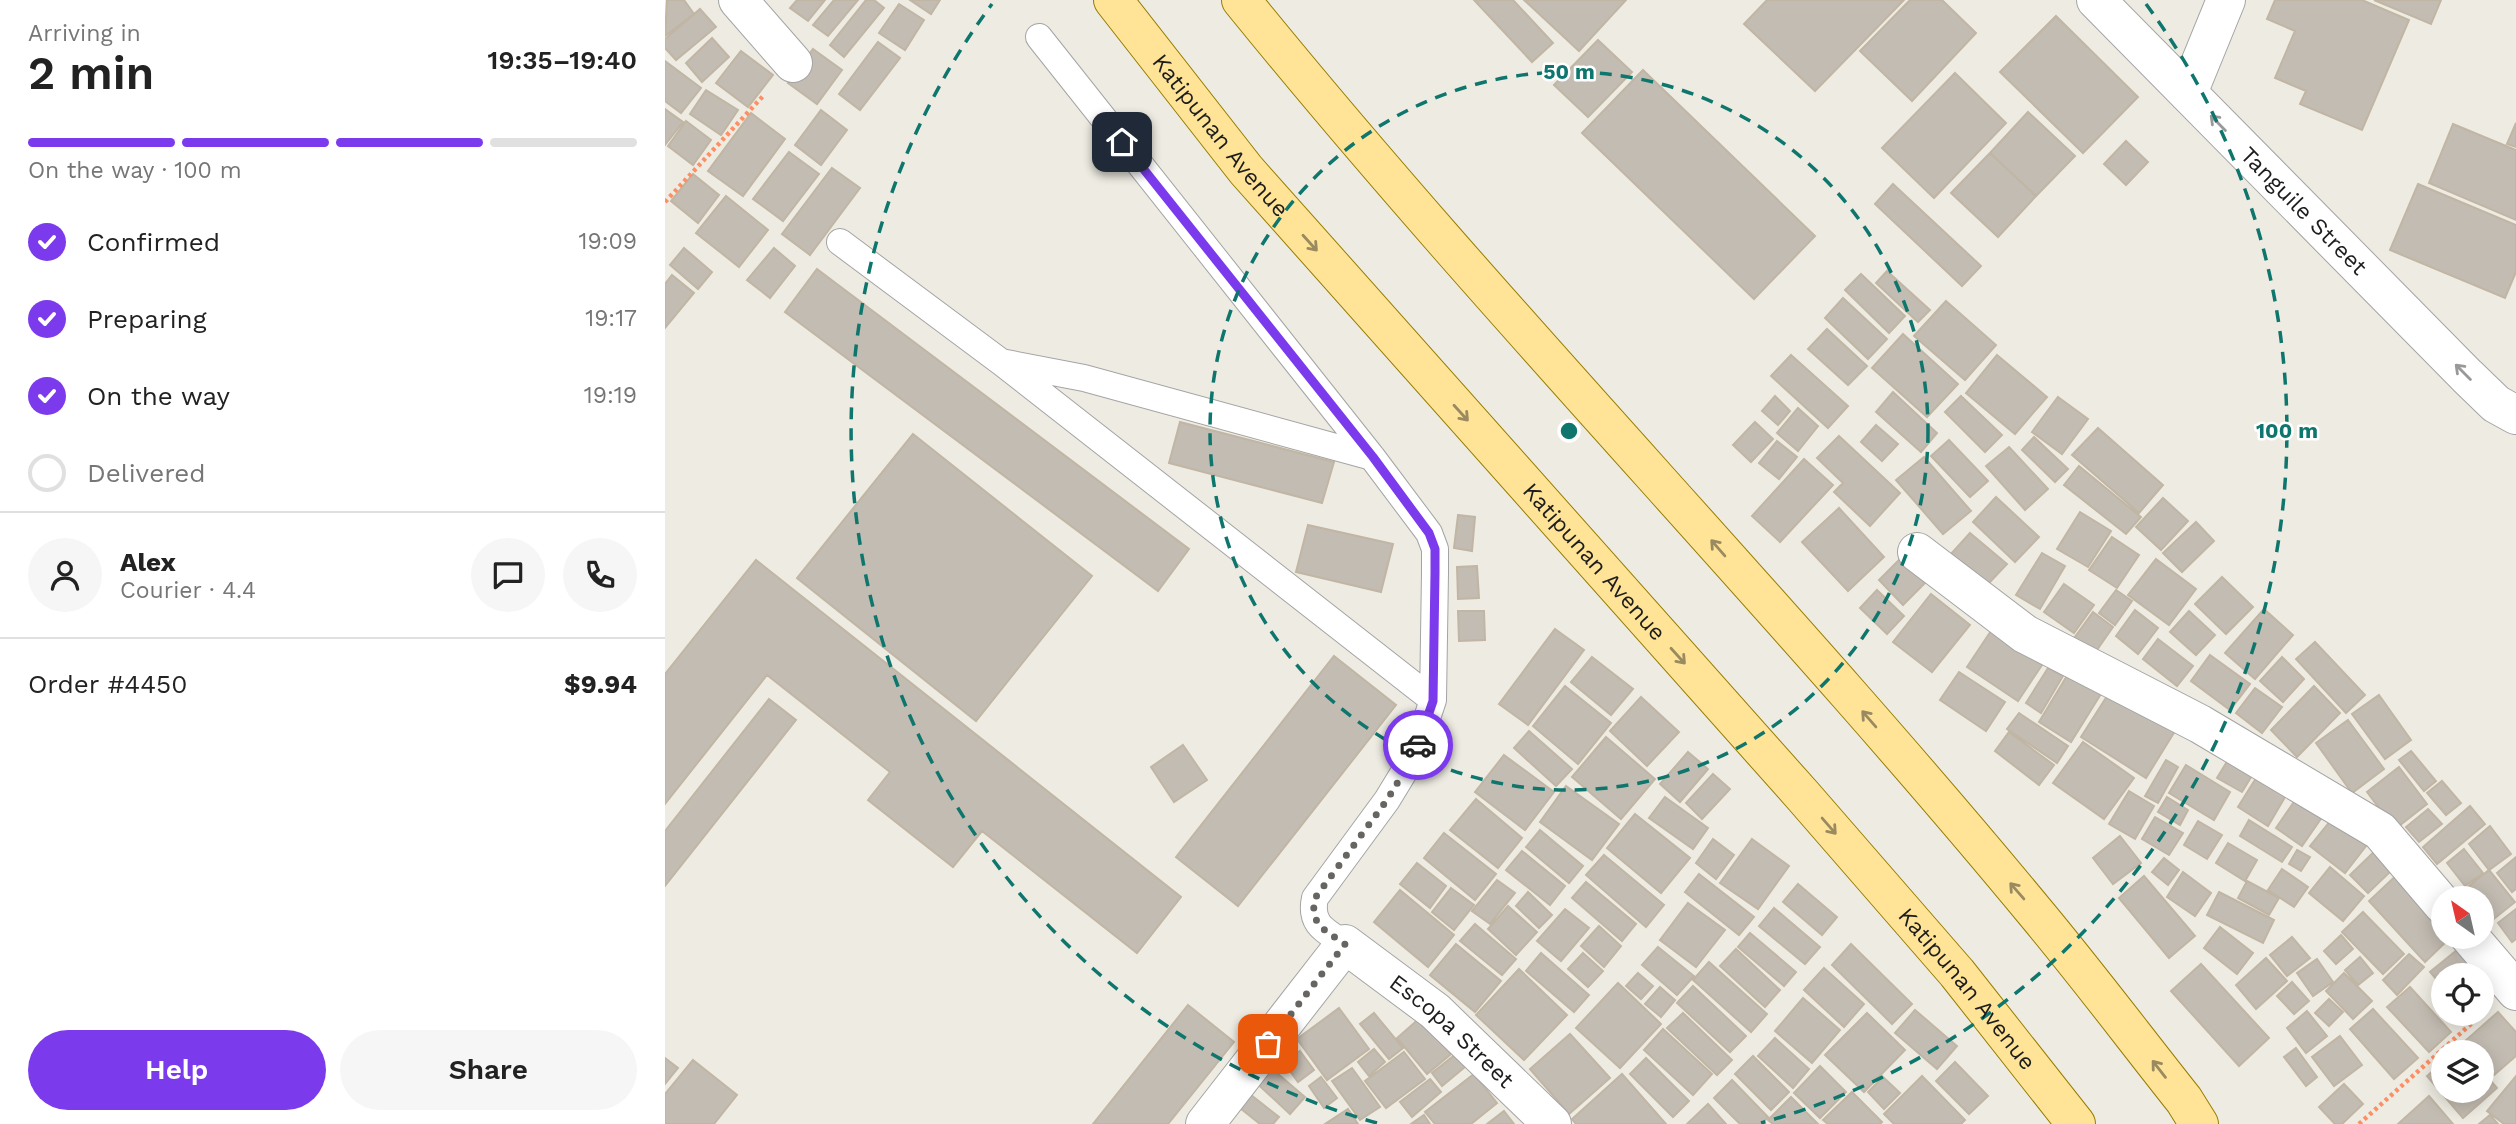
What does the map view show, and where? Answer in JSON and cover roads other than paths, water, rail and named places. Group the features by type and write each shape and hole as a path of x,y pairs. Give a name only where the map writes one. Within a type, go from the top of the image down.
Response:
{"main road":[{"name":"Katipunan Avenue","path":"1112,0 1246,170 1957,973 2076,1124"},
{"path":"1241,0 1328,107 1875,726 2035,912 2199,1124"}],"street":[{"path":"738,0 793,63"},
{"name":"Tanguile Street","path":"2097,0 2467,376 2496,404 2516,415"},
{"path":"2189,93 2226,0"},
{"path":"1917,552 2025,634 2200,724 2380,831 2431,891"},
{"path":"1205,1124 1345,944"},
{"name":"Escopa Street","path":"1345,944 1435,1011 1552,1124"},
{"path":"2480,949 2514,989"}],"lane":[{"path":"1039,37 1373,457 1429,533 1435,549 1433,701 1415,754 1387,800 1315,898 1312,911 1317,924 1345,944"},
{"path":"841,242 1001,362 1433,701"},
{"path":"1001,362 1084,378 1373,457"}]}
